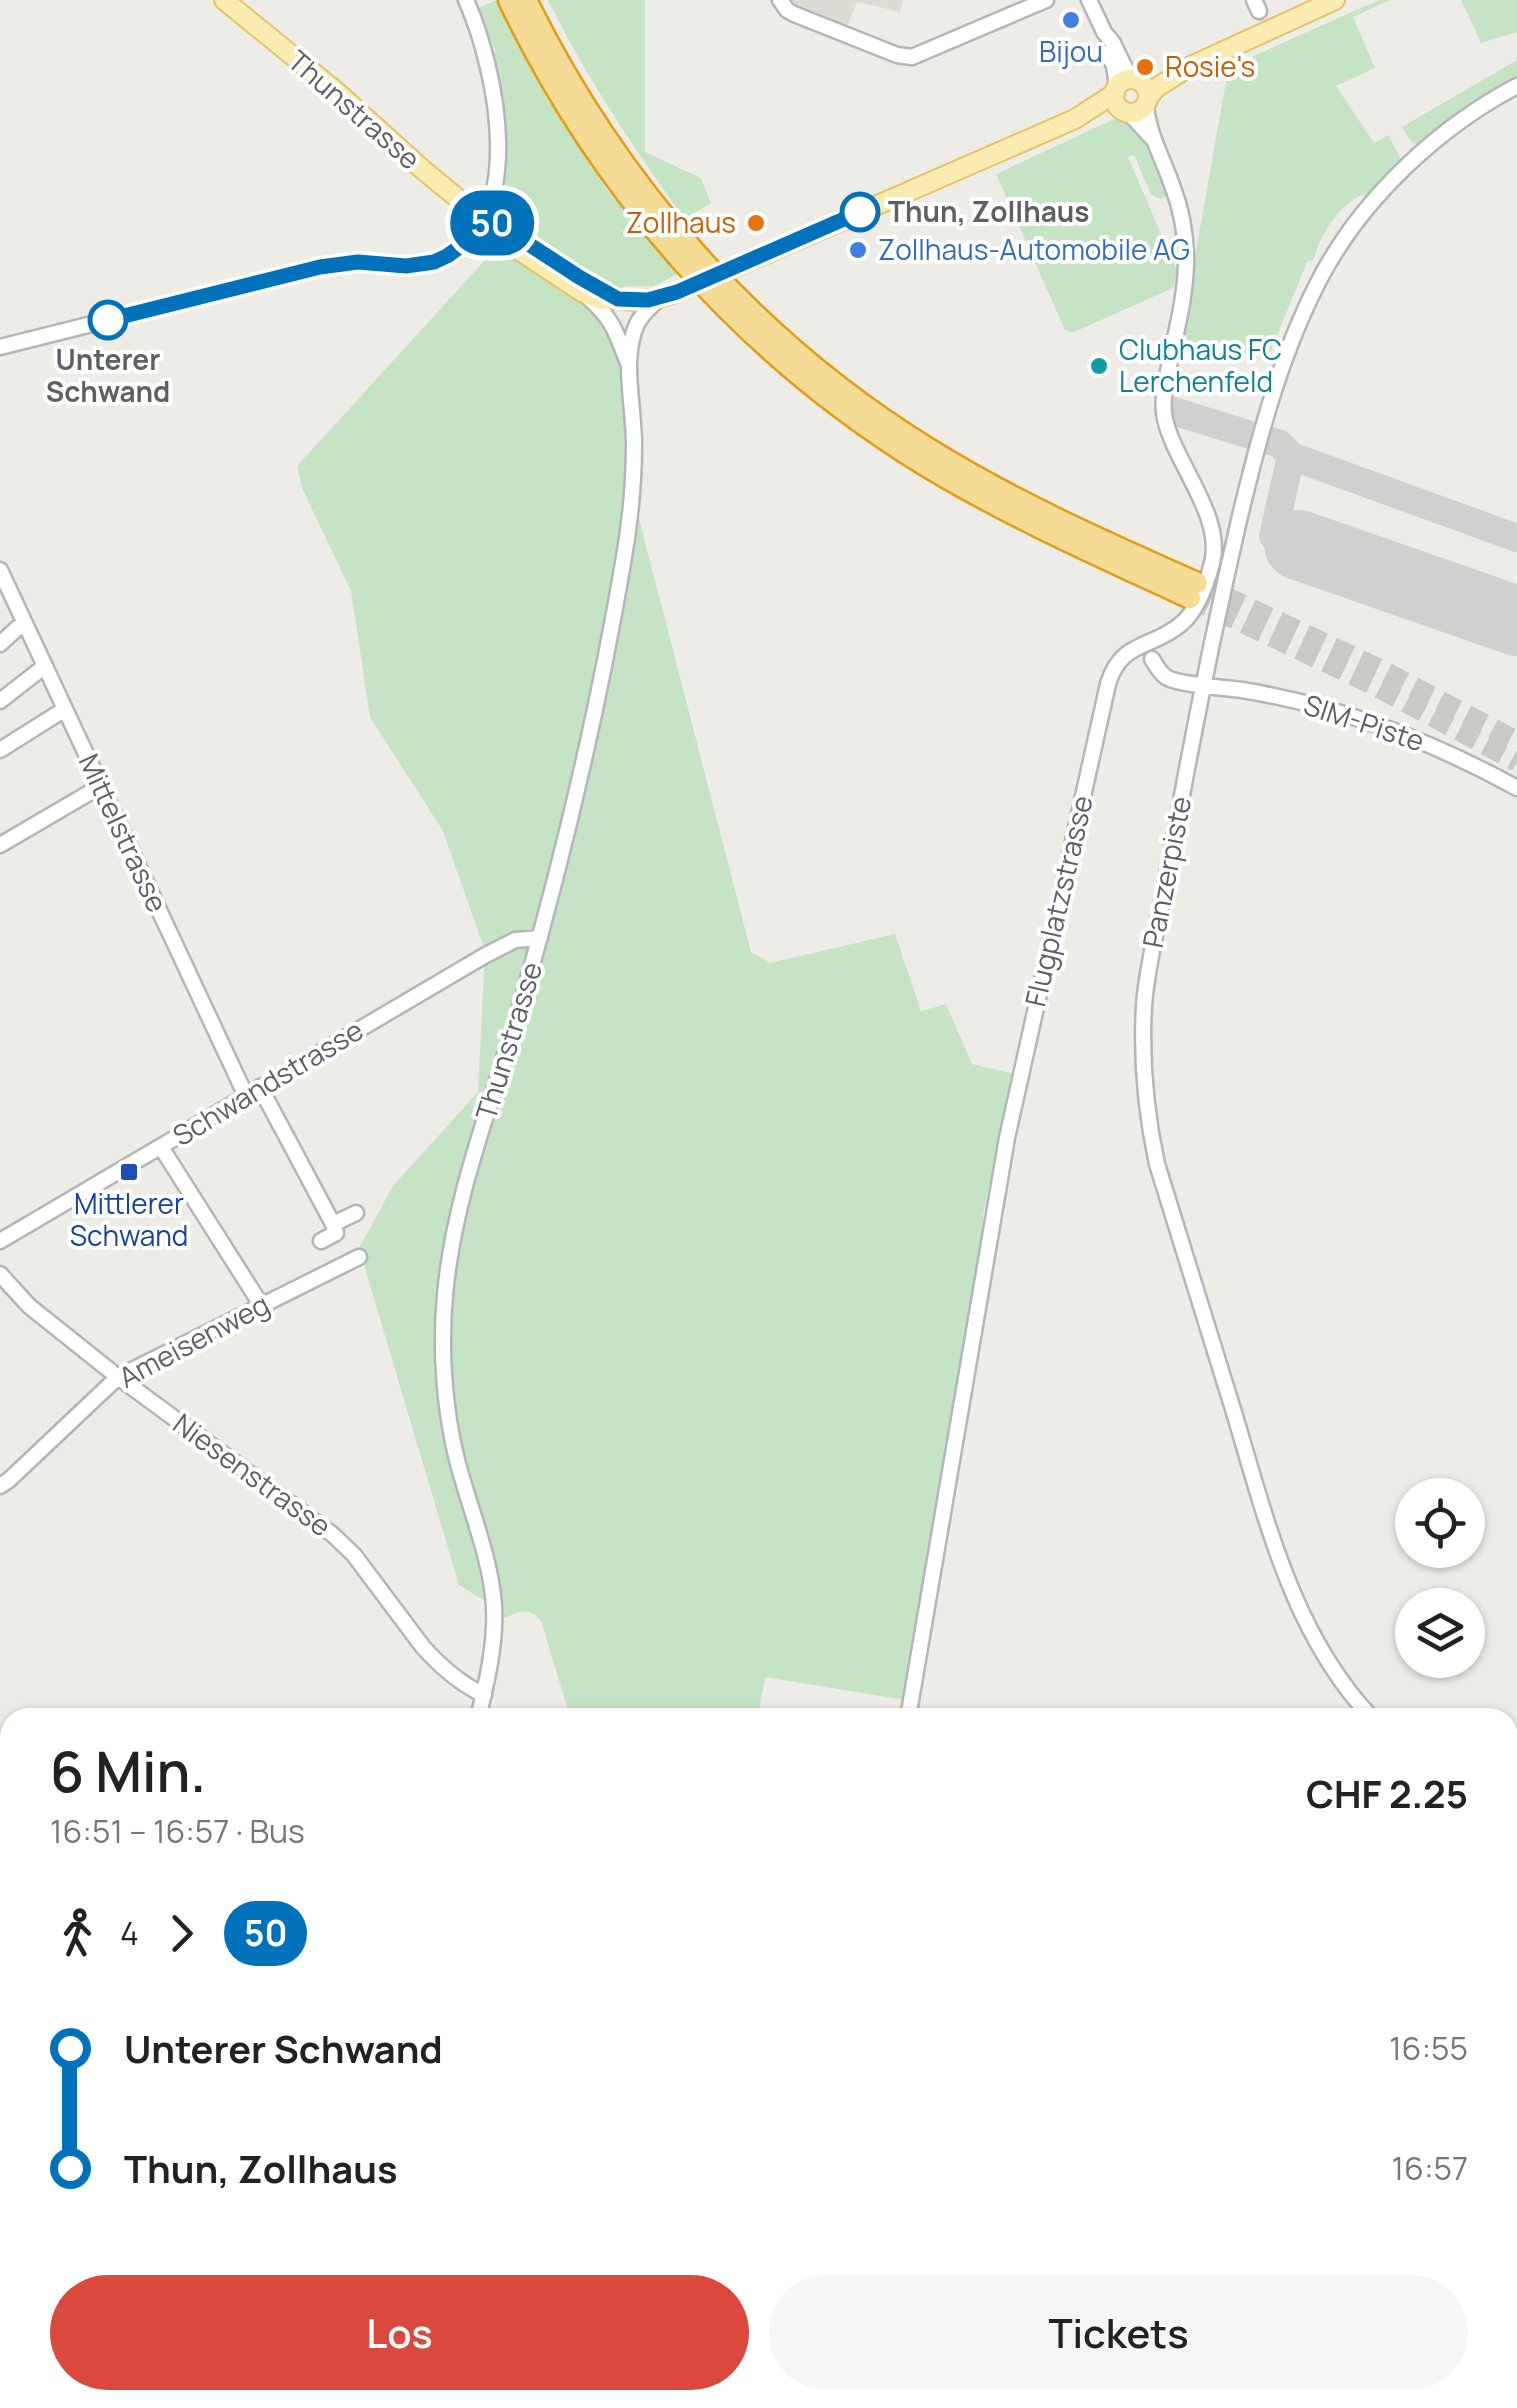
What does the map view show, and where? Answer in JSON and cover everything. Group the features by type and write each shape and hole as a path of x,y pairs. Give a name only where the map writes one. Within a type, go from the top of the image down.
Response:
{"highway":[{"path":"509,0 564,102 623,190 713,296 776,356 858,420 958,484 1046,531 1193,590 977,478 898,430 804,360 736,297 653,203 586,108 526,0"}],"main road":[{"name":"Thunstrasse","path":"224,0 484,220"},
{"path":"484,220 499,236 582,292 601,300 670,294 1131,95 1164,72 1192,66 1335,0"},
{"path":"484,220 504,228 622,300"}],"street":[{"path":"0,347 320,267 358,262 406,266 434,262 464,244 484,220 491,199 496,172 497,109 486,52 466,0"},
{"path":"780,0 794,14 897,55 912,57 1046,0"},
{"path":"1089,0 1177,198 1186,262 1164,393 1164,416 1210,525 1214,544 1211,565 1228,568"},
{"name":"Panzerpiste","path":"1365,1708 1328,1659 1287,1580 1168,1198 1149,1129 1146,984 1228,568 1268,411 1296,331 1324,270 1392,182 1455,126 1517,86"},
{"name":"Thunstrasse","path":"582,292 604,312 618,333 628,364"},
{"name":"Thunstrasse","path":"481,1708 493,1645 494,1602 453,1444 445,1372 445,1297 452,1240 540,938 584,765 631,506 631,345 641,317 670,294"},
{"path":"618,333 622,300"},
{"name":"Thunstrasse","path":"622,300 631,345"},
{"name":"Flugplatzstrasse","path":"910,1708 1007,1138 1108,684 1114,666 1125,653 1167,634 1186,619 1211,565"},
{"name":"Mittelstrasse","path":"0,570 246,1096"},
{"path":"0,644 24,622"},
{"name":"SIM-Piste","path":"1152,659 1174,681 1294,700 1362,718 1436,747 1517,788"},
{"path":"0,701 45,666"},
{"path":"0,750 65,709"},
{"path":"0,845 101,786"},
{"name":"Schwandstrasse","path":"1,1237 161,1148 508,943 540,938"},
{"path":"260,1087 333,1224 336,1233 320,1242"},
{"path":"161,1148 258,1300"},
{"path":"333,1224 356,1212"},
{"name":"Ameisenweg","path":"0,1486 118,1377 359,1257"},
{"name":"Niesenstrasse","path":"0,1274 29,1306 118,1377 332,1534 366,1570 423,1648 484,1696"}],"shaded area":[{"path":"790,0 903,0 900,12 857,2 847,26 794,6"}],"green space":[{"path":"496,0 544,93 607,190 677,274 654,286 617,287 495,214 507,129 489,55 496,51 475,10"},
{"path":"548,0 645,0 645,152 701,178 711,203 685,219 612,112"},
{"path":"1379,0 1390,0 1353,17 1375,68 1336,86 1374,143 1388,135 1400,157 1399,166 1368,199 1362,194 1331,222 1313,261 1308,260 1268,357 1180,341 1227,76 1215,73"},
{"path":"1461,0 1517,0 1517,32 1481,43"},
{"path":"1517,60 1517,79 1421,145 1412,143 1402,127"},
{"path":"1114,119 1132,126 1153,153 1170,195 1160,199 1151,194 1134,155 1128,157 1177,271 1173,288 1072,333 1065,330 996,174"},
{"path":"497,247 596,309 616,348 626,403 628,461 623,506 637,511 751,952 770,963 895,934 921,1011 946,1004 972,1064 1015,1074 983,1216 992,1256 905,1700 765,1677 760,1708 567,1708 541,1621 526,1612 500,1619 496,1608 459,1585 359,1248 393,1186 478,1092 485,951 443,831 370,717 351,591 302,488 297,466"}],"taxiway":[{"path":"1173,411 1280,444 1291,456 1517,538"},
{"path":"1291,456 1273,536 1299,545"}],"runway":[{"path":"1299,545 1517,621"}],"tunnel":[{"path":"1197,583 1382,670 1517,741"},
{"path":"1190,598 1373,685 1517,762"}],"bus line":[{"name":"50","path":"108,320 340,263 406,266 434,262 464,244 484,220 504,228 618,299 648,300 677,292 860,212"}],"place":[{"name":"Bijou","path":"1071,20"},
{"name":"Rosie's","path":"1145,67"},
{"name":"Thun, Zollhaus","path":"860,212"},
{"name":"Zollhaus","path":"756,223"},
{"name":"Zollhaus-Automobile AG","path":"858,250"},
{"name":"Unterer Schwand","path":"108,320"},
{"name":"Clubhaus FC Lerchenfeld","path":"1099,366"},
{"name":"Mittlerer Schwand","path":"129,1172"}]}
